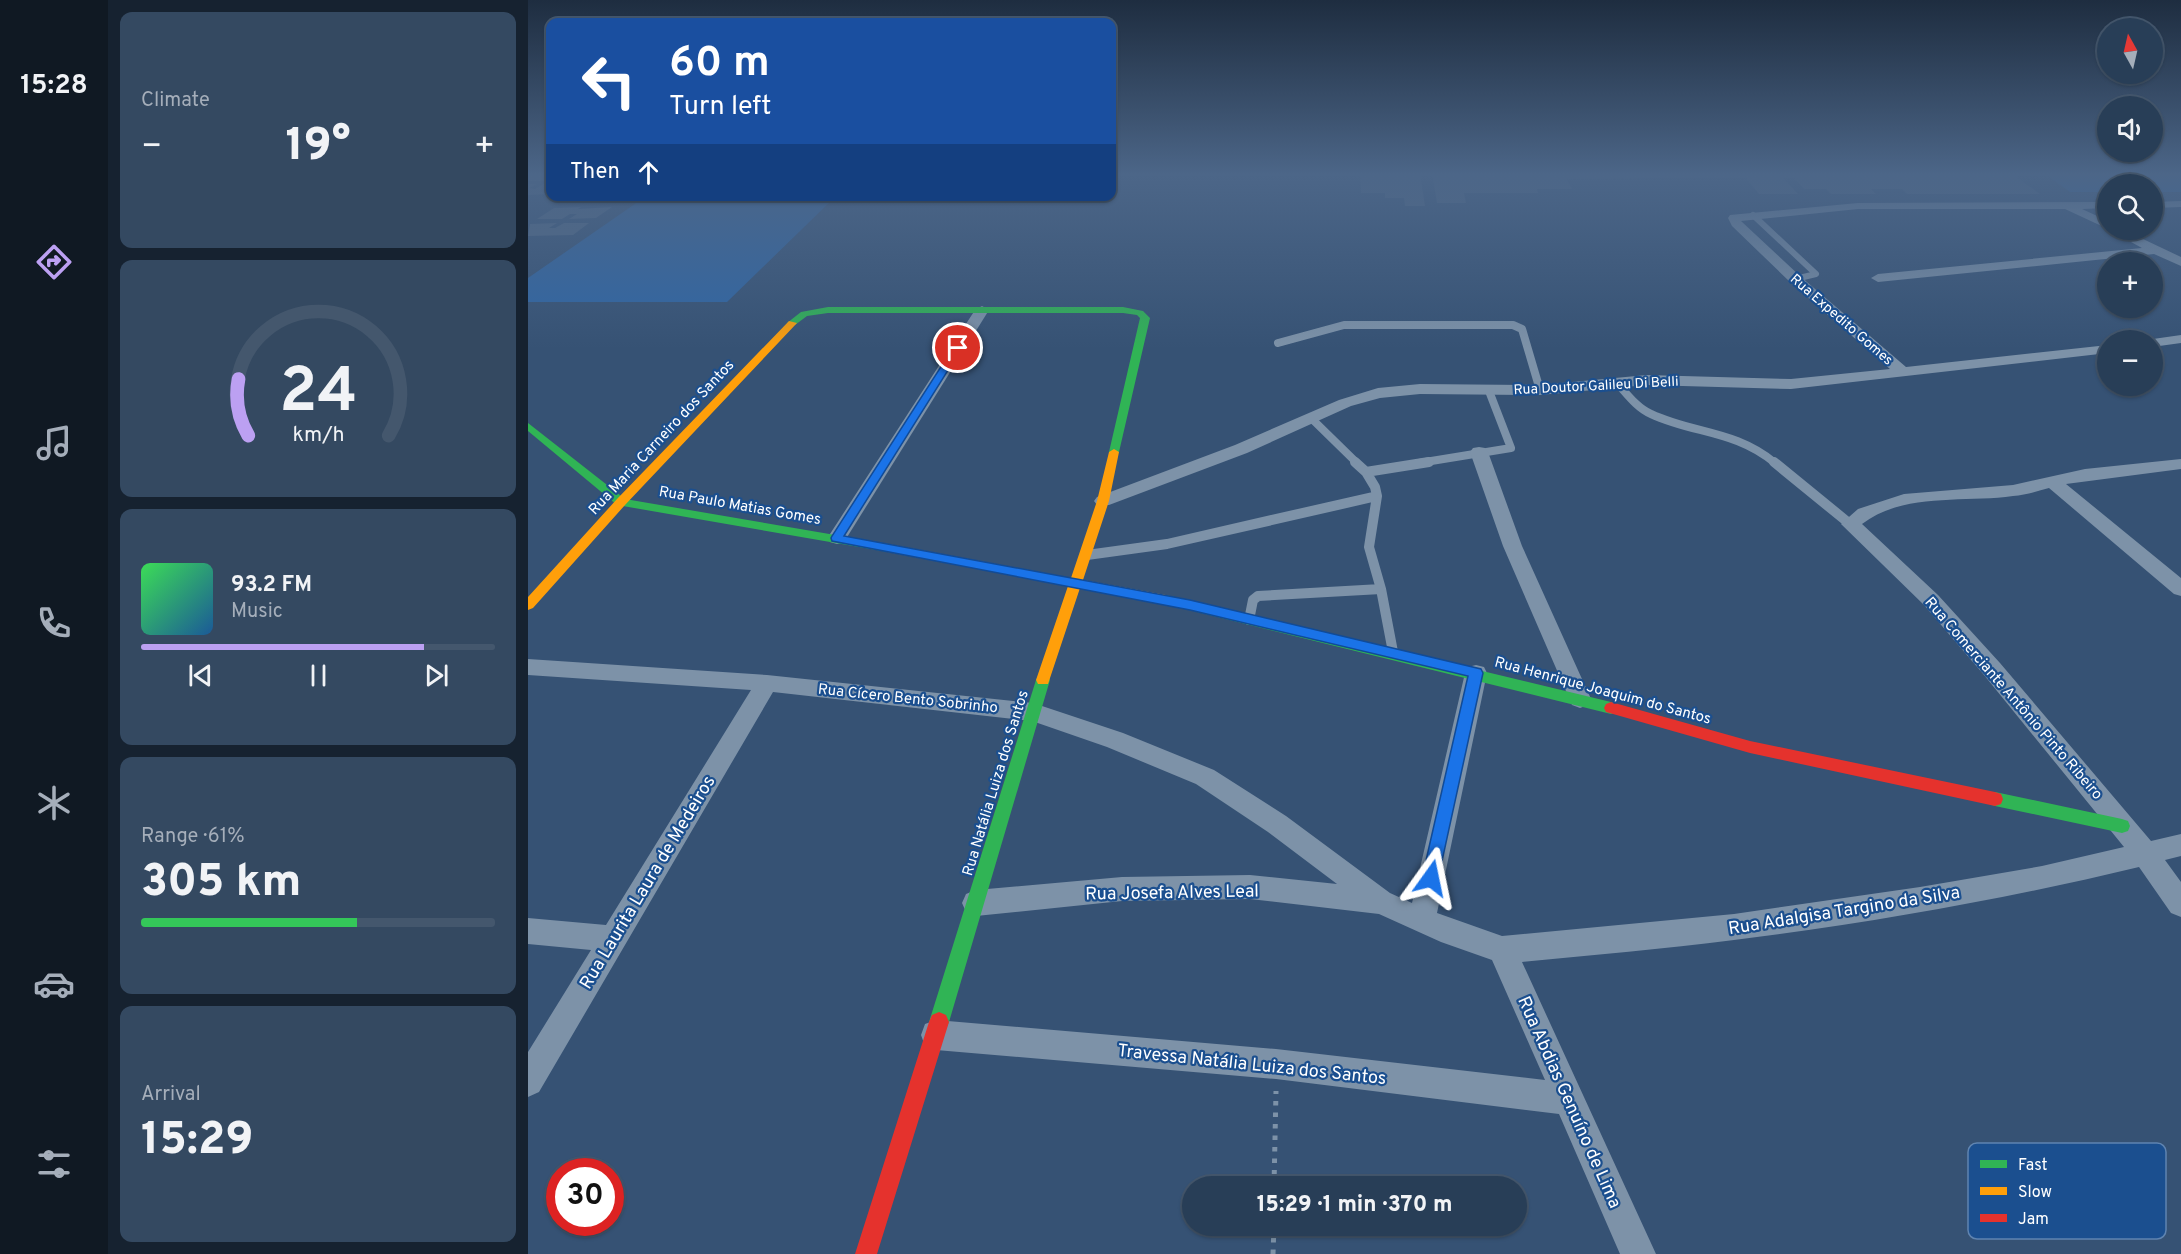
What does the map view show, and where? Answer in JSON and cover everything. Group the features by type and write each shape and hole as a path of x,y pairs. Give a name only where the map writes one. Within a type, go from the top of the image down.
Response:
{"street":[{"name":"Rua Expedito Gomes","path":"1745,232 1903,373"},
{"path":"2136,240 2181,262"},
{"path":"1878,278 2156,250"},
{"name":"Rua Maria Carneiro dos Santos","path":"528,604 621,502 788,327 804,314 828,310 1123,310 1140,313 1145,318"},
{"path":"837,538 982,310"},
{"name":"Rua Natália Luiza dos Santos","path":"866,1254 936,1035 1033,712 1087,555 1103,501 1145,318"},
{"path":"2163,341 2181,339"},
{"name":"Rua Doutor Galileu Di Belli","path":"1103,501 1241,449 1345,403 1378,393 1420,389 1540,390 1682,380 1767,385 1903,373 2097,350"},
{"name":"Rua Paulo Matias Gomes","path":"528,426 621,502 837,538 1077,583"},
{"path":"1479,452 1500,518 1518,563 1580,699"},
{"path":"1850,524 1871,508 1892,502 2012,491 2093,474 2181,464"},
{"path":"2053,482 2181,590"},
{"name":"Rua Comerciante Antônio Pinto Ribeiro","path":"1850,524 1931,600 1992,669 2145,853 2181,904"},
{"name":"Rua Henrique Joaquim do Santos","path":"1077,583 1190,605 1393,652 1580,699 1750,747 2122,826"},
{"name":"Rua Cícero Bento Sobrinho","path":"528,667 766,683 1033,712 1115,740 1205,777 1277,824 1381,902"},
{"path":"1422,921 1476,673"},
{"name":"Rua Laurita Laura de Medeiros","path":"528,1081 766,683"},
{"name":"Rua Adalgisa Targino da Silva","path":"1502,950 1734,927 1920,900 2042,878 2181,845"},
{"name":"Rua Josefa Alves Leal","path":"976,903 1122,889 1250,887 1381,902 1422,921 1502,950"},
{"path":"528,931 614,939"},
{"name":"Rua Abdias Genuíno de Lima","path":"1502,950 1638,1254"},
{"name":"Travessa Natália Luiza dos Santos","path":"936,1035 1276,1064 1569,1099"}],"lane":[{"path":"1771,232 1816,274 1796,279"},
{"path":"1278,343 1344,325 1513,325 1522,328 1540,390"},
{"name":"Rua Comerciante Antônio Pinto Ribeiro","path":"1617,383 1643,410 1735,440 1763,453 1850,524"},
{"path":"1366,472 1479,452 1508,450 1511,447 1489,391"},
{"path":"1311,418 1366,472 1375,487 1377,496 1369,548 1381,589 1393,652"},
{"path":"1087,555 1167,544 1377,496"},
{"path":"1249,620 1253,600 1258,596 1381,589"}],"path":[{"path":"1274,1176 1276,1064"},
{"path":"1273,1254 1274,1236"}],"shaded area":[{"path":"595,232 799,232 727,302 528,302 528,278"}],"building":[{"path":"529,232 578,232 573,235 528,236"}],"traffic: fast":[{"path":"792,323 804,314 828,310 1123,310 1140,313 1145,318 1114,452"},
{"path":"528,426 621,502 888,548"},
{"path":"1166,600 1611,708"},
{"path":"939,1022 1043,680"},
{"path":"1995,799 2122,826"}],"traffic: slow":[{"path":"528,605 621,502 792,323"},
{"path":"1043,680 1103,501 1114,452"},
{"path":"888,548 1166,600"}],"traffic: jam":[{"path":"1611,708 1750,747 1995,799"},
{"path":"866,1254 939,1022"}],"route":[{"path":"958,348 837,538 1190,605 1476,673 1431,878"}]}
